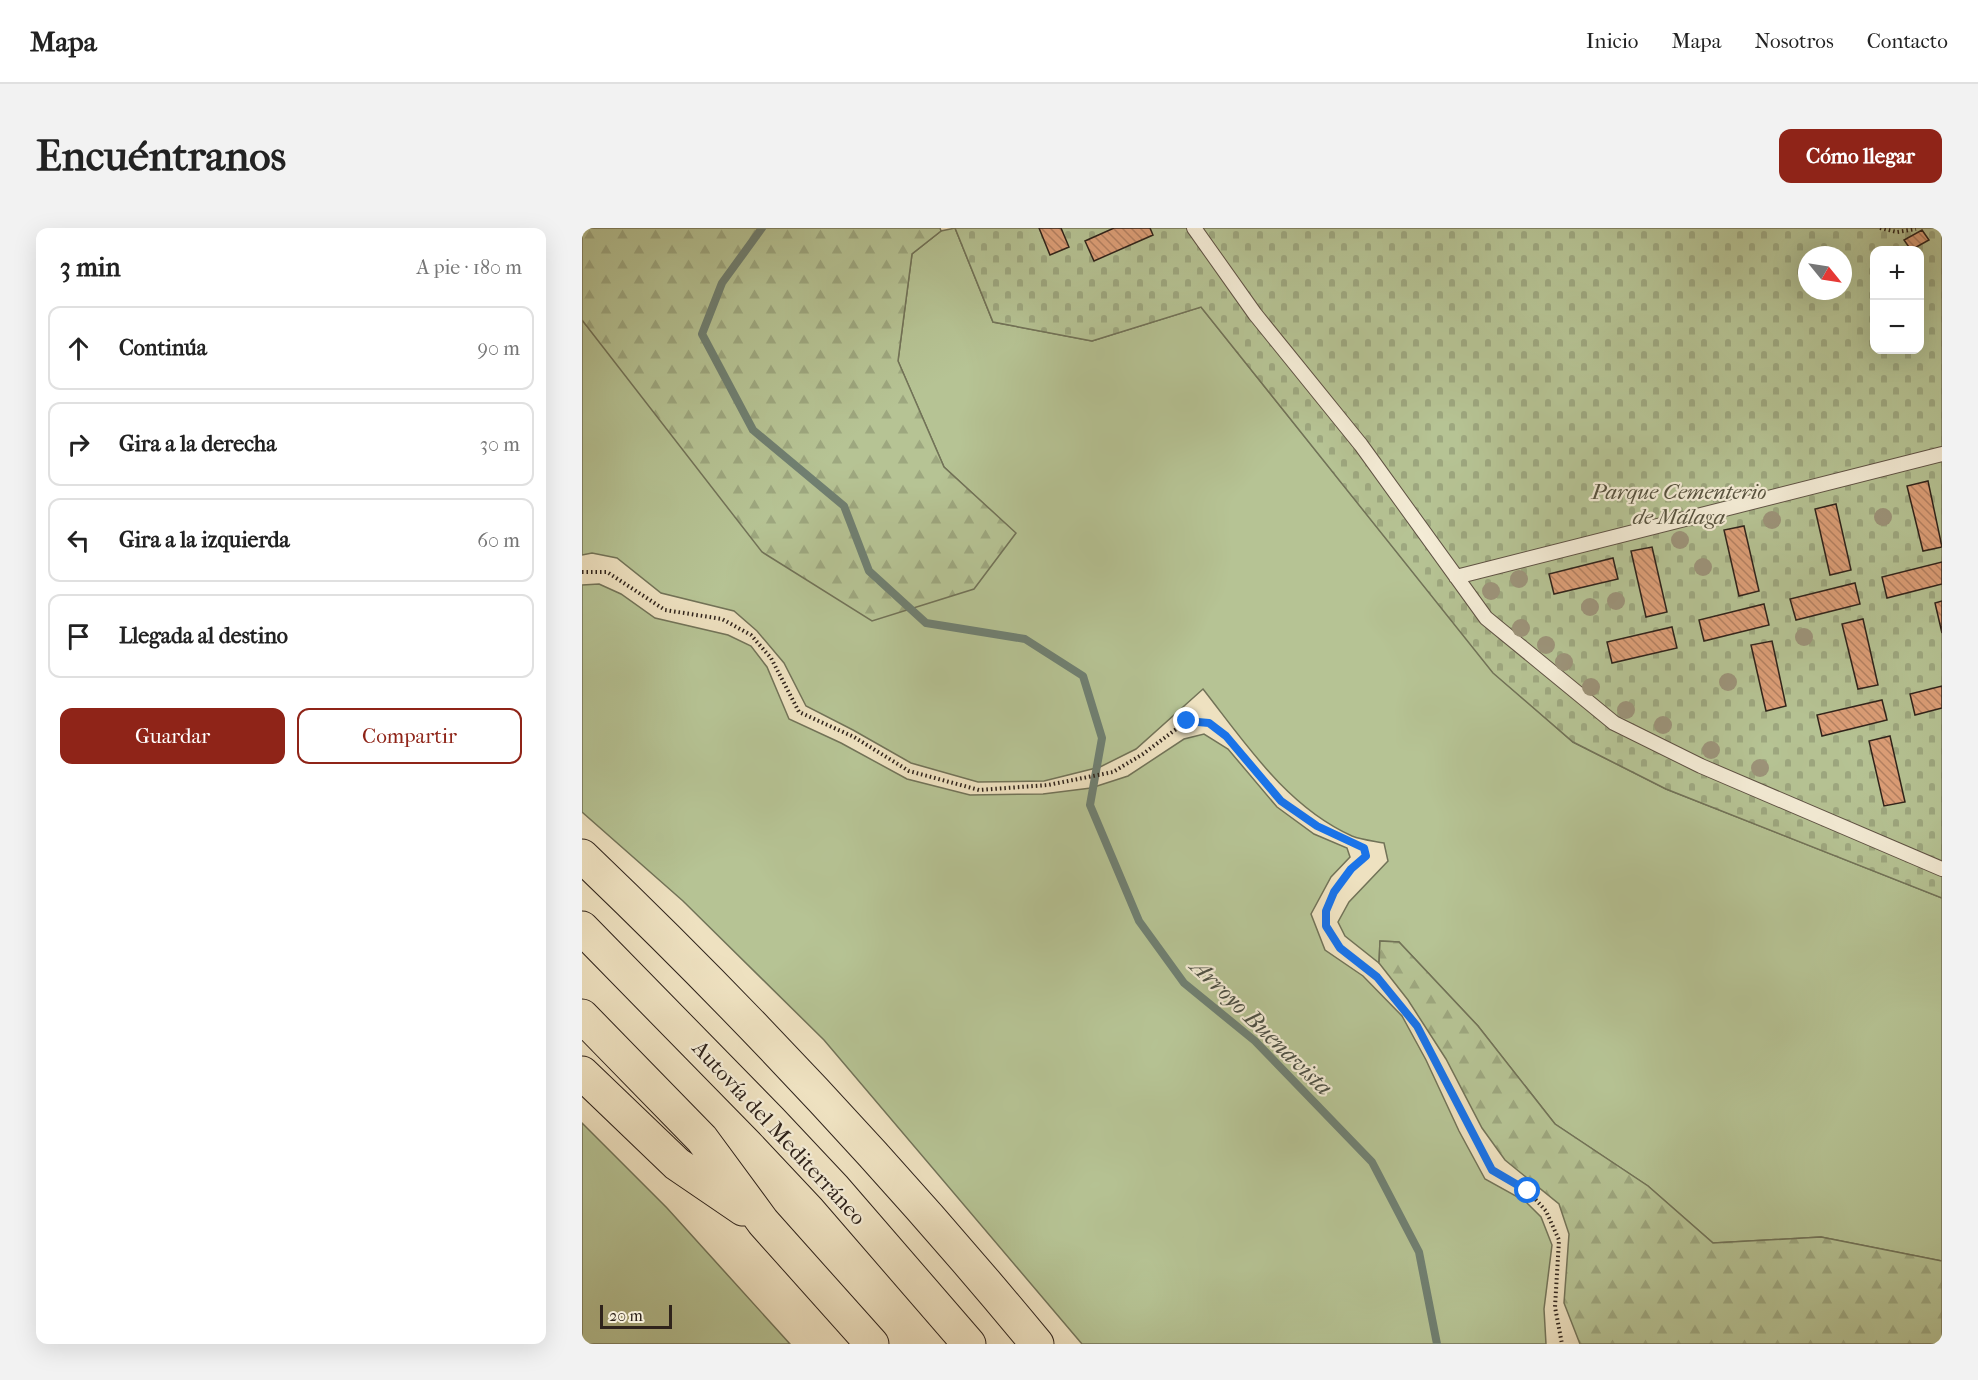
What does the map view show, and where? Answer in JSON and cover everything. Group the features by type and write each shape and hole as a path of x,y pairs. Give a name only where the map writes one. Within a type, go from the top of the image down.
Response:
{"highway":[{"path":"582,856 656,927 798,1073 874,1155 1037,1344"},
{"name":"Autovía del Mediterráneo","path":"582,928 834,1188 969,1344"},
{"path":"582,1016 702,1139 762,1222 872,1344"},
{"path":"582,1073 677,1164 762,1222"}],"lane":[{"path":"1194,228 1255,314 1361,445 1486,618 1614,723 1701,766 1942,869"},
{"path":"1456,577 1942,454"}],"path":[{"path":"1880,228 1897,232 1916,229"},
{"path":"582,572 607,572 665,610 722,619 751,635 771,658 799,712 854,737 909,771 979,790 1048,785 1113,772 1143,754 1187,721 1209,723 1226,736 1281,801 1317,826 1364,848 1366,856 1351,869 1334,892 1326,911 1326,926 1340,948 1377,977 1417,1026 1492,1170 1528,1191 1546,1211 1559,1240 1555,1307 1562,1344"}],"green space":[{"path":"582,228 940,228 941,231 912,254 898,361 944,467 1016,533 974,589 872,621 762,552 582,320"},
{"path":"955,228 993,322 1092,341 1201,307 1493,672 1573,742 1666,789 1942,898 1942,1261 1821,1237 1713,1243 1648,1186 1555,1124 1478,1026 1399,942 1380,941 1379,963 1345,936 1338,922 1349,902 1388,861 1384,843 1352,836 1307,809 1269,772 1203,689 1136,749 1100,767 1044,781 978,782 911,763 806,706 784,663 757,631 734,611 661,593 617,558 592,553 582,555 582,320 610,354 1015,533 944,467 898,361 912,254 941,231"},
{"name":"Parque Cementerio de Málaga","path":"955,228 1942,228 1942,898 1666,789 1573,742 1493,673 1201,307 1092,341 993,322"},
{"path":"599,584 621,594 655,618 728,635 751,646 767,667 789,719 841,743 907,779 970,795 1043,794 1091,788 1128,776 1184,739 1204,734 1228,749 1277,807 1314,834 1347,848 1350,857 1331,877 1311,914 1325,950 1363,976 1402,1016 1485,1179 1525,1201 1541,1217 1552,1245 1544,1309 1546,1344 1082,1344 824,1040 683,901 582,812 582,585"},
{"path":"1380,941 1399,942 1478,1026 1555,1124 1648,1186 1713,1243 1821,1237 1942,1261 1942,1344 1580,1344 1564,1303 1569,1234 1559,1204 1505,1160 1482,1128 1446,1059 1408,1000 1379,963"},
{"path":"582,1123 667,1208 790,1344 582,1344"}],"building":[{"path":"1039,228 1061,228 1069,247 1050,255"},
{"path":"1114,228 1150,228 1153,235 1094,261 1085,241"},
{"path":"1922,230 1929,240 1918,246 1908,246 1904,240"},
{"path":"1928,481 1942,547 1923,551 1907,486"},
{"path":"1836,504 1851,570 1830,575 1815,509"},
{"path":"1744,526 1759,591 1739,596 1724,530"},
{"path":"1652,547 1667,612 1646,617 1631,551"},
{"path":"1613,558 1618,579 1554,594 1549,574"},
{"path":"1942,562 1942,584 1887,598 1882,577"},
{"path":"1855,583 1860,604 1796,620 1790,599"},
{"path":"1942,601 1942,633 1935,603"},
{"path":"1764,604 1769,625 1704,641 1699,620"},
{"path":"1863,619 1878,685 1858,689 1842,624"},
{"path":"1672,627 1677,648 1612,663 1607,642"},
{"path":"1772,641 1786,706 1766,711 1751,645"},
{"path":"1942,686 1942,708 1915,715 1910,694"},
{"path":"1882,700 1887,720 1822,736 1817,715"},
{"path":"1890,736 1905,802 1884,806 1869,741"}],"waterway":[{"name":"Arroyo Buenavista","path":"762,228 722,283 702,334 753,430 844,506 869,571 926,623 1025,639 1083,676 1102,738 1090,805 1139,921 1184,983 1255,1041 1372,1162 1419,1252 1437,1344"}],"route":[{"path":"1187,721 1209,723 1226,736 1281,801 1317,826 1364,848 1366,856 1351,869 1334,892 1326,911 1326,926 1340,948 1377,977 1417,1026 1492,1170 1528,1191"}]}
